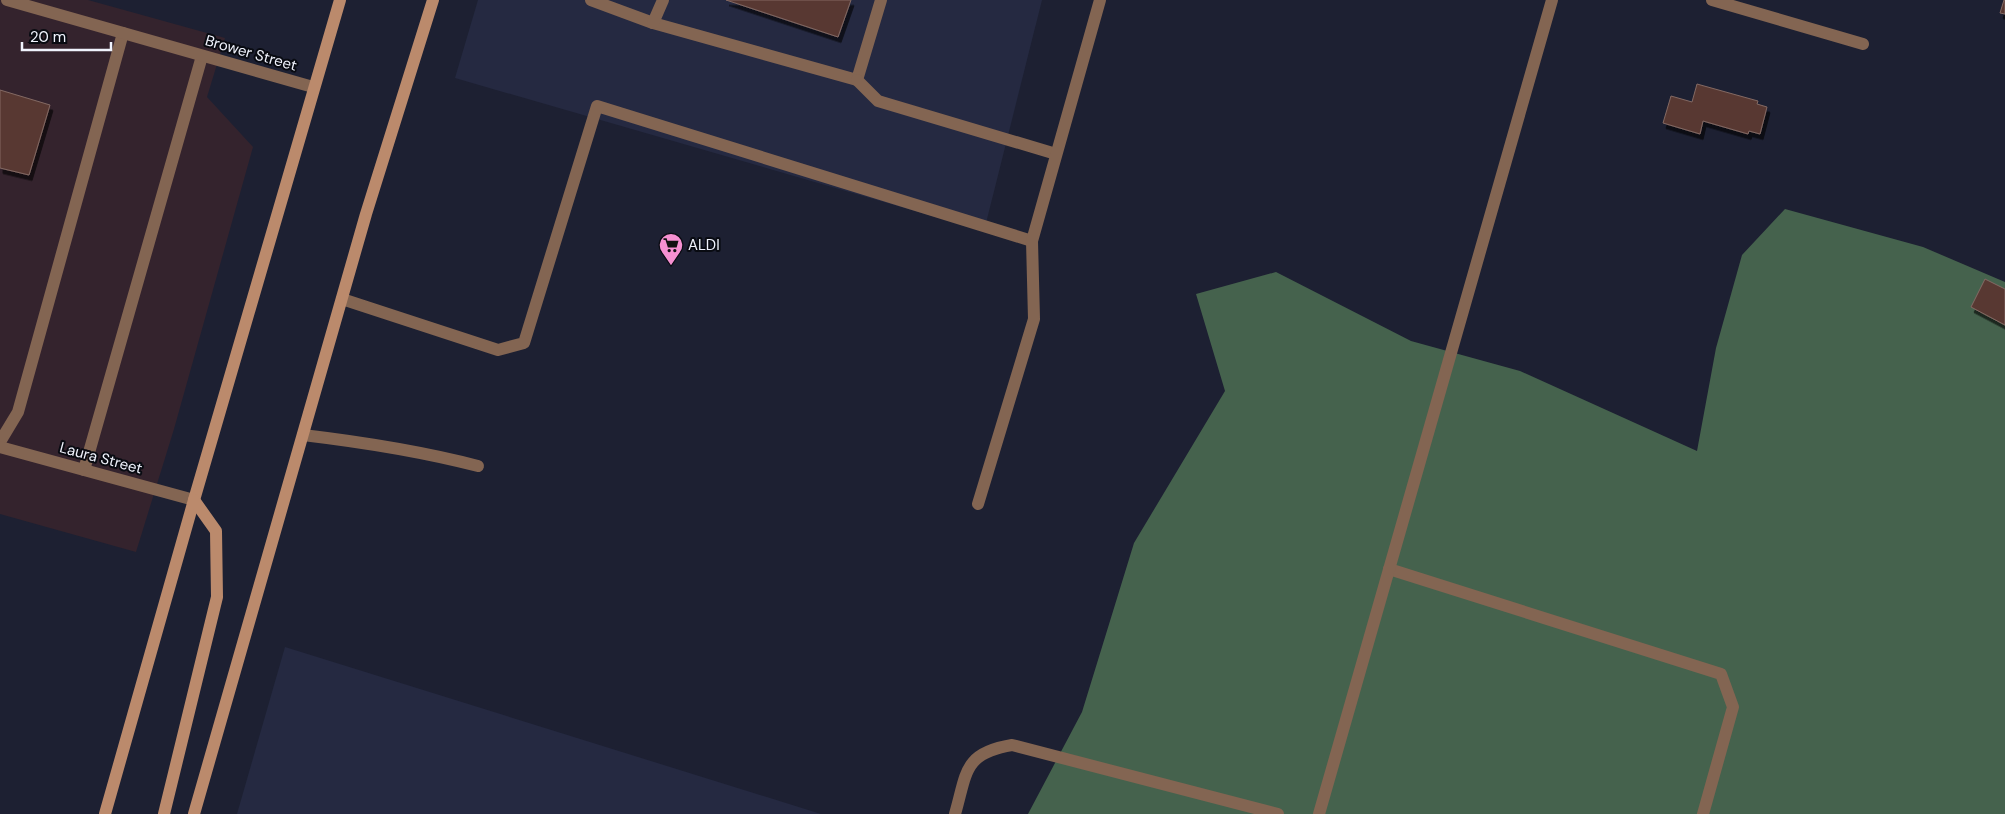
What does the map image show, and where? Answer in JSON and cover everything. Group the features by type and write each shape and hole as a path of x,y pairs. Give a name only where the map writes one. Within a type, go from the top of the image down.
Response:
{"main road":[{"path":"105,814 194,500 340,0"},
{"path":"194,814 342,299 433,0"},
{"path":"164,814 216,597 216,531 194,500"}],"street":[{"name":"Brower Street","path":"6,0 313,88"},
{"path":"591,0 654,23 857,80 878,101 1056,154"},
{"path":"654,23 663,0"},
{"path":"857,80 881,0"},
{"path":"978,504 1034,319 1032,241 1100,0"},
{"path":"1319,814 1552,0"},
{"path":"1712,0 1863,44"},
{"path":"0,442 18,412 123,33"},
{"path":"84,470 202,56"},
{"path":"342,299 498,350 524,343 597,106 1032,241"},
{"path":"303,435 385,445 478,466"},
{"name":"Laura Street","path":"0,447 194,500"},
{"path":"1389,569 1721,674 1733,707 1703,814"},
{"path":"955,814 969,765 990,749 1012,745 1278,814"}],"shaded area":[{"path":"0,0 88,0 225,38 207,97 253,147 174,429 136,552 0,514"},
{"path":"478,0 1042,0 984,231 455,78"},
{"path":"285,647 821,814 237,814"}],"green space":[{"path":"1785,209 1923,247 2005,282 2005,814 1028,814 1082,712 1134,543 1225,391 1196,294 1276,272 1411,341 1520,371 1697,451 1716,348 1742,255"}],"building":[{"path":"726,0 851,0 838,37"},
{"path":"2005,0 2005,14 2000,13"},
{"path":"1697,84 1758,101 1757,104 1767,107 1760,134 1749,131 1748,134 1703,121 1700,134 1663,123 1671,96 1692,102"},
{"path":"0,90 50,105 29,175 0,168"},
{"path":"1985,279 2005,289 2005,325 1971,307"}],"place":[{"name":"ALDI","path":"671,266"}]}
